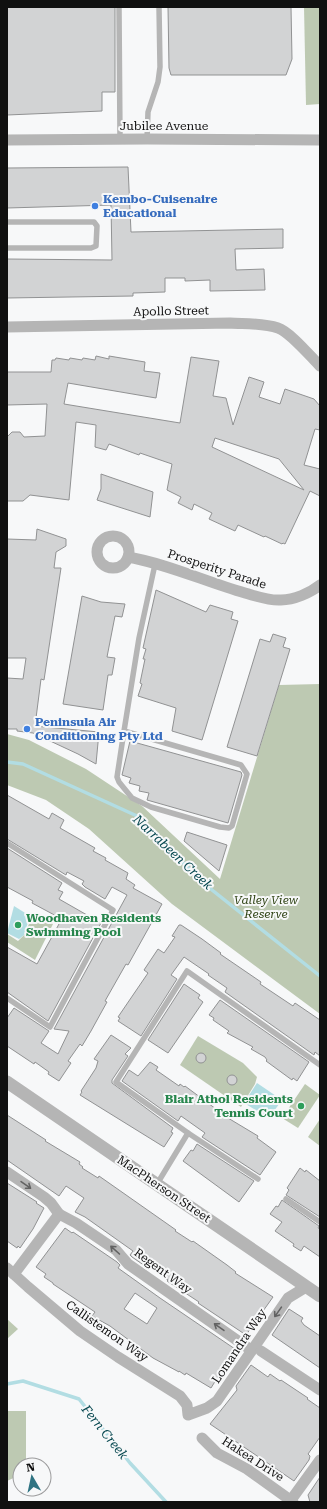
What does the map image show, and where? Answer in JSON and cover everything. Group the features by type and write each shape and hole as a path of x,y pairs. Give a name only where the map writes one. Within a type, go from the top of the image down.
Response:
{"street":[{"name":"Jubilee Avenue","path":"7,140 320,140"},
{"name":"Apollo Street","path":"7,327 230,323 266,326 278,328 286,332 320,366"},
{"name":"Prosperity Parade","path":"128,557 157,564 236,591 266,599 280,600 294,598 320,584"},
{"name":"MacPherson Street","path":"7,1082 320,1296"},
{"path":"7,1172 51,1203 58,1214 10,1271"},
{"name":"Regent Way","path":"58,1214 76,1223 116,1250 128,1264 256,1350"},
{"name":"Callistemon Way","path":"10,1271 80,1331 180,1396 187,1405 188,1415"},
{"name":"Lomandra Way","path":"188,1415 207,1408 217,1401 256,1350 288,1298 306,1287"},
{"path":"256,1350 320,1390"},
{"name":"Hakea Drive","path":"202,1438 217,1453 247,1469 292,1501 320,1460"}],"lane":[{"path":"119,7 120,139"},
{"path":"147,139 148,112 158,82 160,67 159,7"},
{"path":"7,222 94,222 97,226 96,246 91,248 7,248"},
{"path":"124,731 242,765 247,774 232,826 228,828 220,827 151,807 132,798 119,782 117,776 124,731 139,638 154,569 157,564"},
{"path":"7,843 113,910 50,1027 7,998"},
{"path":"258,1179 188,1133 116,1082 187,971 320,1065"},
{"path":"157,1184 188,1133"},
{"path":"286,1200 320,1222"}],"green space":[{"path":"304,7 320,7 320,104 306,105"},
{"name":"Valley View Reserve","path":"320,684 320,1014 172,904 89,829 46,800 7,785 7,734 29,740 86,769 142,806 220,879 279,685"},
{"path":"33,915 53,924 35,960 7,942 7,934 18,941 24,935"},
{"path":"198,1036 243,1063 257,1077 255,1084 241,1107 180,1065"},
{"name":"Blair Athol Residents Tennis Court","path":"305,1084 320,1095 298,1128 282,1118"},
{"path":"320,1119 320,1146 308,1137"},
{"path":"7,1319 18,1329 7,1339"},
{"path":"7,1411 26,1411 26,1457 12,1457 12,1479 7,1481"}],"water":[{"name":"Woodhaven Residents Swimming Pool","path":"14,906 30,916 24,935 19,939 7,933"},
{"path":"257,1083 282,1100 269,1118 244,1103"}],"building":[{"path":"7,7 115,7 115,92 102,92 102,111 7,115"},
{"path":"168,7 291,7 292,59 286,75 171,75 169,68"},
{"path":"128,167 131,232 283,229 283,248 235,249 236,270 264,269 265,290 210,291 210,280 185,281 185,278 165,278 165,292 133,293 133,296 7,298 7,259 112,260 111,205 7,208 7,168"},
{"path":"96,356 109,359 109,356 145,362 144,371 160,373 156,398 68,383 64,404 180,423 191,357 219,361 213,396 226,398 233,425 249,377 264,382 259,397 280,404 285,389 314,399 320,406 320,430 315,429 304,465 320,469 320,496 310,491 285,544 265,536 264,537 238,525 235,531 209,519 212,513 194,504 192,510 178,503 181,497 167,490 172,464 140,453 139,455 109,444 106,450 95,447 96,425 76,422 69,500 30,495 23,501 7,501 7,437 12,432 20,432 24,437 45,436 47,404 7,405 7,372 51,372 52,360 55,360 56,358 82,360 83,358 95,360","holes":["215,438 279,459 304,490 212,447"]},
{"path":"101,474 153,492 150,517 97,500 101,489"},
{"path":"37,529 66,539 66,546 56,552 54,568 61,568 44,680 41,679 35,726 99,732 96,764 33,733 17,731 17,729 7,729 7,678 23,679 26,658 7,658 7,539 36,540"},
{"path":"156,590 206,612 210,605 233,612 231,619 238,621 202,740 172,731 176,708 138,696 142,684 140,683 145,659 143,659 146,649 143,648"},
{"path":"82,596 101,602 125,604 122,617 115,616 107,657 115,658 112,675 108,675 103,710 63,704"},
{"path":"273,634 286,638 283,647 290,649 257,756 227,747 260,639 270,642"},
{"path":"130,741 241,772 242,775 228,823 147,800 149,793 139,791 140,786 129,783 131,778 122,775"},
{"path":"7,795 49,819 52,813 64,820 60,828 95,848 93,851 106,858 105,860 128,873 126,879 135,885 133,888 162,904 128,965 126,964 105,1001 107,1002 91,1031 82,1046 80,1044 68,1061 71,1063 59,1081 48,1074 49,1072 35,1062 34,1064 7,1046 7,1018 14,1008 49,1031 41,1043 58,1054 69,1031 54,1029 127,895 112,887 105,899 85,887 82,884 84,881 67,872 66,875 7,839"},
{"path":"187,832 227,845 219,871 184,841"},
{"path":"7,848 62,883 58,890 63,892 59,899 101,923 48,1021 7,992 7,947 37,964 59,924 57,923 60,918 7,887"},
{"path":"179,925 202,939 221,953 220,954 261,982 260,984 293,1006 295,1003 320,1020 320,1056 315,1052 314,1055 225,992 227,988 184,957 171,975 177,979 141,1036 118,1021 120,1018 118,1017 148,973 144,970 158,949 164,953 175,937 172,936"},
{"path":"184,984 200,995 198,998 203,1002 168,1053 148,1040"},
{"path":"220,1000 309,1062 297,1081 293,1078 292,1080 266,1061 267,1060 265,1057 251,1049 253,1047 227,1033 229,1031 213,1020 214,1018 209,1015"},
{"path":"111,1035 131,1048 125,1054 128,1056 112,1080 112,1083 173,1128 171,1132 173,1133 164,1147 80,1095 96,1068 98,1061 94,1059"},
{"path":"199,1053 203,1053 205,1054 205,1062 199,1063 196,1060 196,1056"},
{"path":"150,1062 158,1067 156,1070 179,1086 180,1084 184,1087 185,1086 216,1109 222,1112 223,1110 230,1115 228,1118 258,1136 257,1138 276,1152 260,1175 202,1137 205,1133 181,1116 178,1121 122,1081 129,1070 138,1076"},
{"path":"230,1075 234,1075 237,1080 234,1085 230,1085 227,1082 227,1078"},
{"path":"7,1115 46,1140 45,1141 80,1162 79,1164 83,1167 82,1168 98,1178 99,1176 176,1230 175,1231 192,1242 193,1241 227,1265 236,1272 235,1273 273,1297 246,1335 198,1303 199,1302 149,1267 148,1268 132,1257 130,1255 133,1251 85,1217 75,1212 84,1198 66,1186 59,1196 7,1160"},
{"path":"197,1144 254,1181 239,1202 183,1161 191,1150 193,1151"},
{"path":"300,1168 305,1172 306,1170 320,1181 320,1217 286,1195 289,1190 287,1188"},
{"path":"7,1183 44,1208 33,1229 20,1248 18,1246 17,1248 7,1241"},
{"path":"282,1200 319,1226 320,1257 304,1246 301,1251 293,1246 294,1244 275,1231 282,1222 270,1214 276,1206 278,1207"},
{"path":"65,1228 117,1262 120,1265 118,1268 235,1349 211,1388 186,1373 185,1375 153,1358 110,1326 92,1316 95,1312 53,1284 44,1277 46,1274 36,1267","holes":["135,1293 157,1308 147,1324 124,1309"]},
{"path":"289,1309 303,1318 301,1321 304,1325 320,1336 320,1368 272,1335"},
{"path":"251,1365 268,1377 270,1374 280,1381 281,1380 320,1408 320,1437 308,1454 310,1456 309,1460 294,1481 210,1424 237,1390 236,1386"},
{"path":"320,1477 320,1502 310,1502 308,1495"}],"waterway":[{"name":"Narrabeen Creek","path":"7,762 23,764 137,816 202,882 320,976"},
{"name":"Fern Creek","path":"7,1384 23,1381 79,1399 130,1463 166,1502"}],"place":[{"name":"Kembo-Cuisenaire Educational","path":"95,206"},
{"name":"Peninsula Air Conditioning Pty Ltd","path":"27,729"},
{"name":"Woodhaven Residents Swimming Pool","path":"18,925"},
{"name":"Blair Athol Residents Tennis Court","path":"301,1106"}]}
